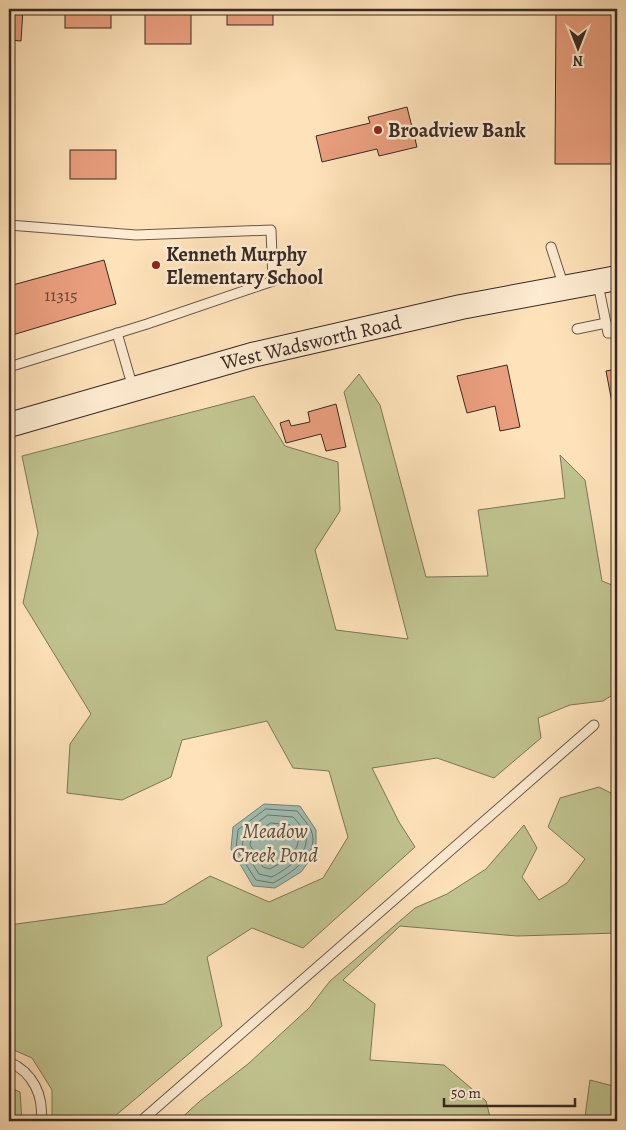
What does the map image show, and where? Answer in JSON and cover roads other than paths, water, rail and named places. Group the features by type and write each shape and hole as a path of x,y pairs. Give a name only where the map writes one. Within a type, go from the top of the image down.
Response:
{"main road":[{"name":"West Wadsworth Road","path":"9,425 261,352 461,307 607,280"}],"lane":[{"path":"9,225 136,235 271,230 274,281 9,367"},
{"path":"551,246 564,288"},
{"path":"607,280 606,323 608,334 617,333"},
{"path":"576,328 606,323"},
{"path":"117,333 134,389"},
{"path":"141,1121 594,725"},
{"path":"9,1062 18,1066 36,1083 42,1110 41,1121"}],"water":[{"name":"Meadow Creek Pond","path":"264,804 300,806 316,830 316,852 301,872 275,888 253,886 231,849 233,827"}],"place":[{"name":"Broadview Bank","path":"378,130"},
{"name":"Kenneth Murphy Elementary School","path":"156,265"}]}
